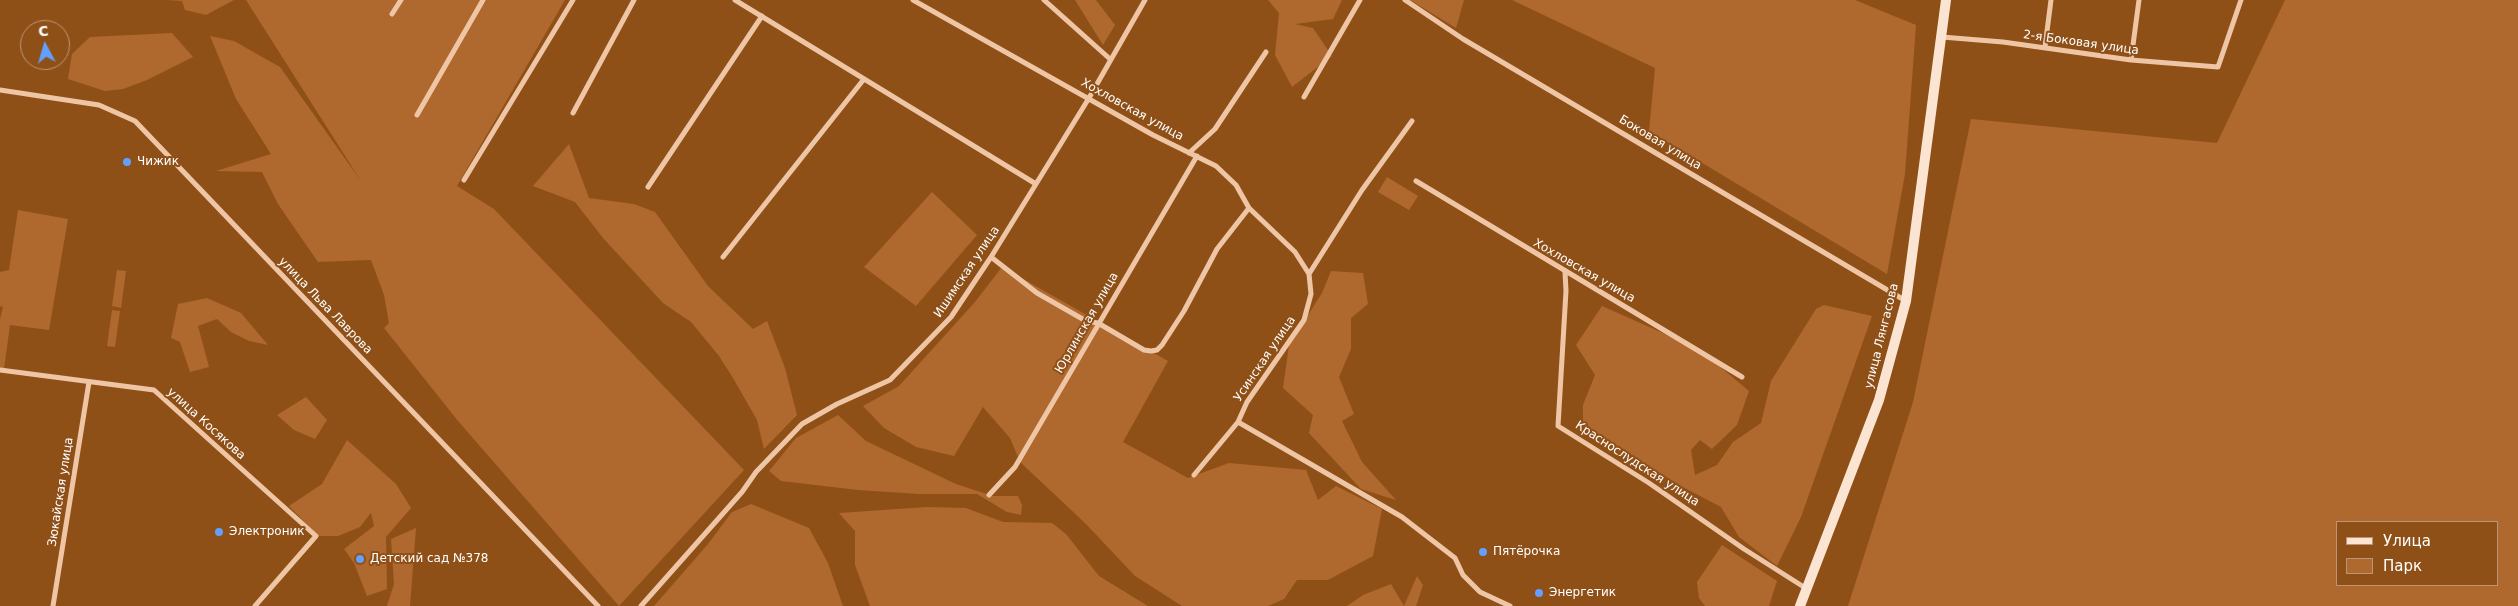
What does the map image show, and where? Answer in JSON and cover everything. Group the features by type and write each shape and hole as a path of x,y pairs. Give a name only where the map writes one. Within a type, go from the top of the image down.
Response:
{"main road":[{"name":"улица Лянгасова","path":"1800,606 1879,400 1906,301 1946,0"}],"street":[{"path":"392,14 401,0"},
{"path":"417,115 484,0"},
{"path":"464,180 573,0"},
{"path":"573,113 634,0"},
{"path":"736,0 1036,184"},
{"name":"Хохловская улица","path":"913,0 1153,135 1216,166 1236,184 1249,208 1295,252 1309,274"},
{"path":"1044,0 1110,59"},
{"name":"Ишимская улица","path":"641,606 742,492 756,472 802,424 837,404 890,380 951,317 1036,184 1146,0"},
{"path":"1304,97 1360,0"},
{"name":"Боковая улица","path":"1406,0 1463,39 1906,301"},
{"path":"2046,47 2050,0"},
{"path":"2131,60 2139,0"},
{"name":"2-я Боковая улица","path":"1942,37 2046,47 2131,60 2218,67 2241,0"},
{"path":"648,186 762,16"},
{"path":"1189,153 1215,128 1266,52"},
{"path":"723,257 864,79"},
{"name":"улица Льва Лаврова","path":"0,90 99,105 135,121 598,606"},
{"path":"1309,274 1362,190 1412,121"},
{"name":"Юрлинская улица","path":"989,495 1016,467 1098,323 1198,156"},
{"name":"Хохловская улица","path":"1416,181 1565,272 1742,376"},
{"path":"991,256 1037,292 1086,320 1098,323 1144,350 1158,350 1184,311 1216,249 1249,208"},
{"name":"Краснослудская улица","path":"1565,272 1566,291 1558,426 1649,483 1744,549 1807,589"},
{"name":"Усинская улица","path":"1194,475 1238,422 1246,402 1304,320 1311,294 1309,274"},
{"name":"улица Косякова","path":"0,370 154,390 316,536 256,606"},
{"name":"Зюкайская улица","path":"53,606 89,382"},
{"path":"1238,422 1402,518 1455,558 1463,575 1480,592 1510,606"}],"green space":[{"path":"167,0 234,0 206,15 185,10 182,1"},
{"path":"246,0 565,0 457,186 494,209 744,470 619,606 458,421 384,328 389,323 384,295 371,260 318,262 278,204 262,172 216,171 271,154 236,99 210,36 234,41 280,67 361,181"},
{"path":"1075,0 1096,0 1115,25 1103,45"},
{"path":"1268,0 1342,0 1333,19 1295,24 1313,28 1332,56 1292,87 1275,55 1279,13"},
{"path":"1410,0 1464,0 1456,28"},
{"path":"1512,0 1855,0 1916,25 1905,174 1887,274 1649,131 1655,68"},
{"path":"2285,0 2518,0 2518,606 1848,606 1913,402 1971,119 2217,143"},
{"path":"172,33 193,57 147,80 123,89 105,91 68,79 72,54 90,37"},
{"path":"569,144 589,198 634,204 655,212 708,286 753,329 767,321 785,368 797,415 764,449 757,420 733,378 719,356 691,322 663,303 603,238 575,202 533,186"},
{"path":"1387,177 1418,196 1409,210 1378,192"},
{"path":"932,192 977,235 916,306 864,267"},
{"path":"18,210 68,219 49,330 10,325 4,369 0,368 0,319 3,307 0,306 0,272 9,270"},
{"path":"1002,267 1168,361 1123,442 1188,478 1229,463 1306,470 1318,500 1336,486 1382,509 1373,556 1328,580 1297,580 1284,599 1268,606 1182,606 1135,576 1086,524 1020,462 1010,438 983,407 954,456 916,447 884,428 863,406 899,386 975,302"},
{"path":"117,270 126,271 121,308 112,306"},
{"path":"1331,271 1363,273 1368,304 1351,318 1351,349 1339,377 1354,414 1342,421 1362,462 1396,500 1361,489 1309,433 1313,415 1283,388 1289,345 1322,293"},
{"path":"207,298 241,313 268,345 249,341 231,332 217,319 198,326 209,367 190,372 180,342 171,338 178,304"},
{"path":"1824,305 1872,316 1801,517 1777,566 1739,537 1721,507 1679,485 1583,424 1583,405 1595,375 1576,345 1602,306 1699,349 1749,391 1737,425 1712,449 1700,440 1691,450 1695,475 1717,465 1733,442 1761,423 1771,381 1816,309"},
{"path":"112,310 120,311 115,347 107,346"},
{"path":"306,397 327,420 315,439 294,430 277,415"},
{"path":"838,415 866,441 956,484 993,496 1018,496 1022,505 1021,515 1007,512 977,494 919,494 858,490 781,481 769,471 796,438"},
{"path":"347,440 396,484 411,508 386,537 387,589 367,596 354,563 344,549 374,526 371,513 360,527 338,536 318,536 289,506 322,484"},
{"path":"751,504 809,528 828,563 843,606 654,606 708,544 732,512"},
{"path":"927,507 966,508 1003,522 1052,523 1066,534 1099,576 1148,606 870,606 855,565 855,531 839,513"},
{"path":"416,528 410,606 387,606 394,584 391,539"},
{"path":"1722,545 1777,581 1769,606 1705,606 1699,598 1697,582"},
{"path":"1417,576 1423,585 1416,606 1404,606"},
{"path":"1391,584 1404,606 1347,606 1363,595"}],"place":[{"name":"Чижик","path":"127,162"},
{"name":"Электроник","path":"219,532"},
{"name":"Пятёрочка","path":"1483,552"},
{"name":"Детский сад №378","path":"360,559"},
{"name":"Энергетик","path":"1539,593"}]}
